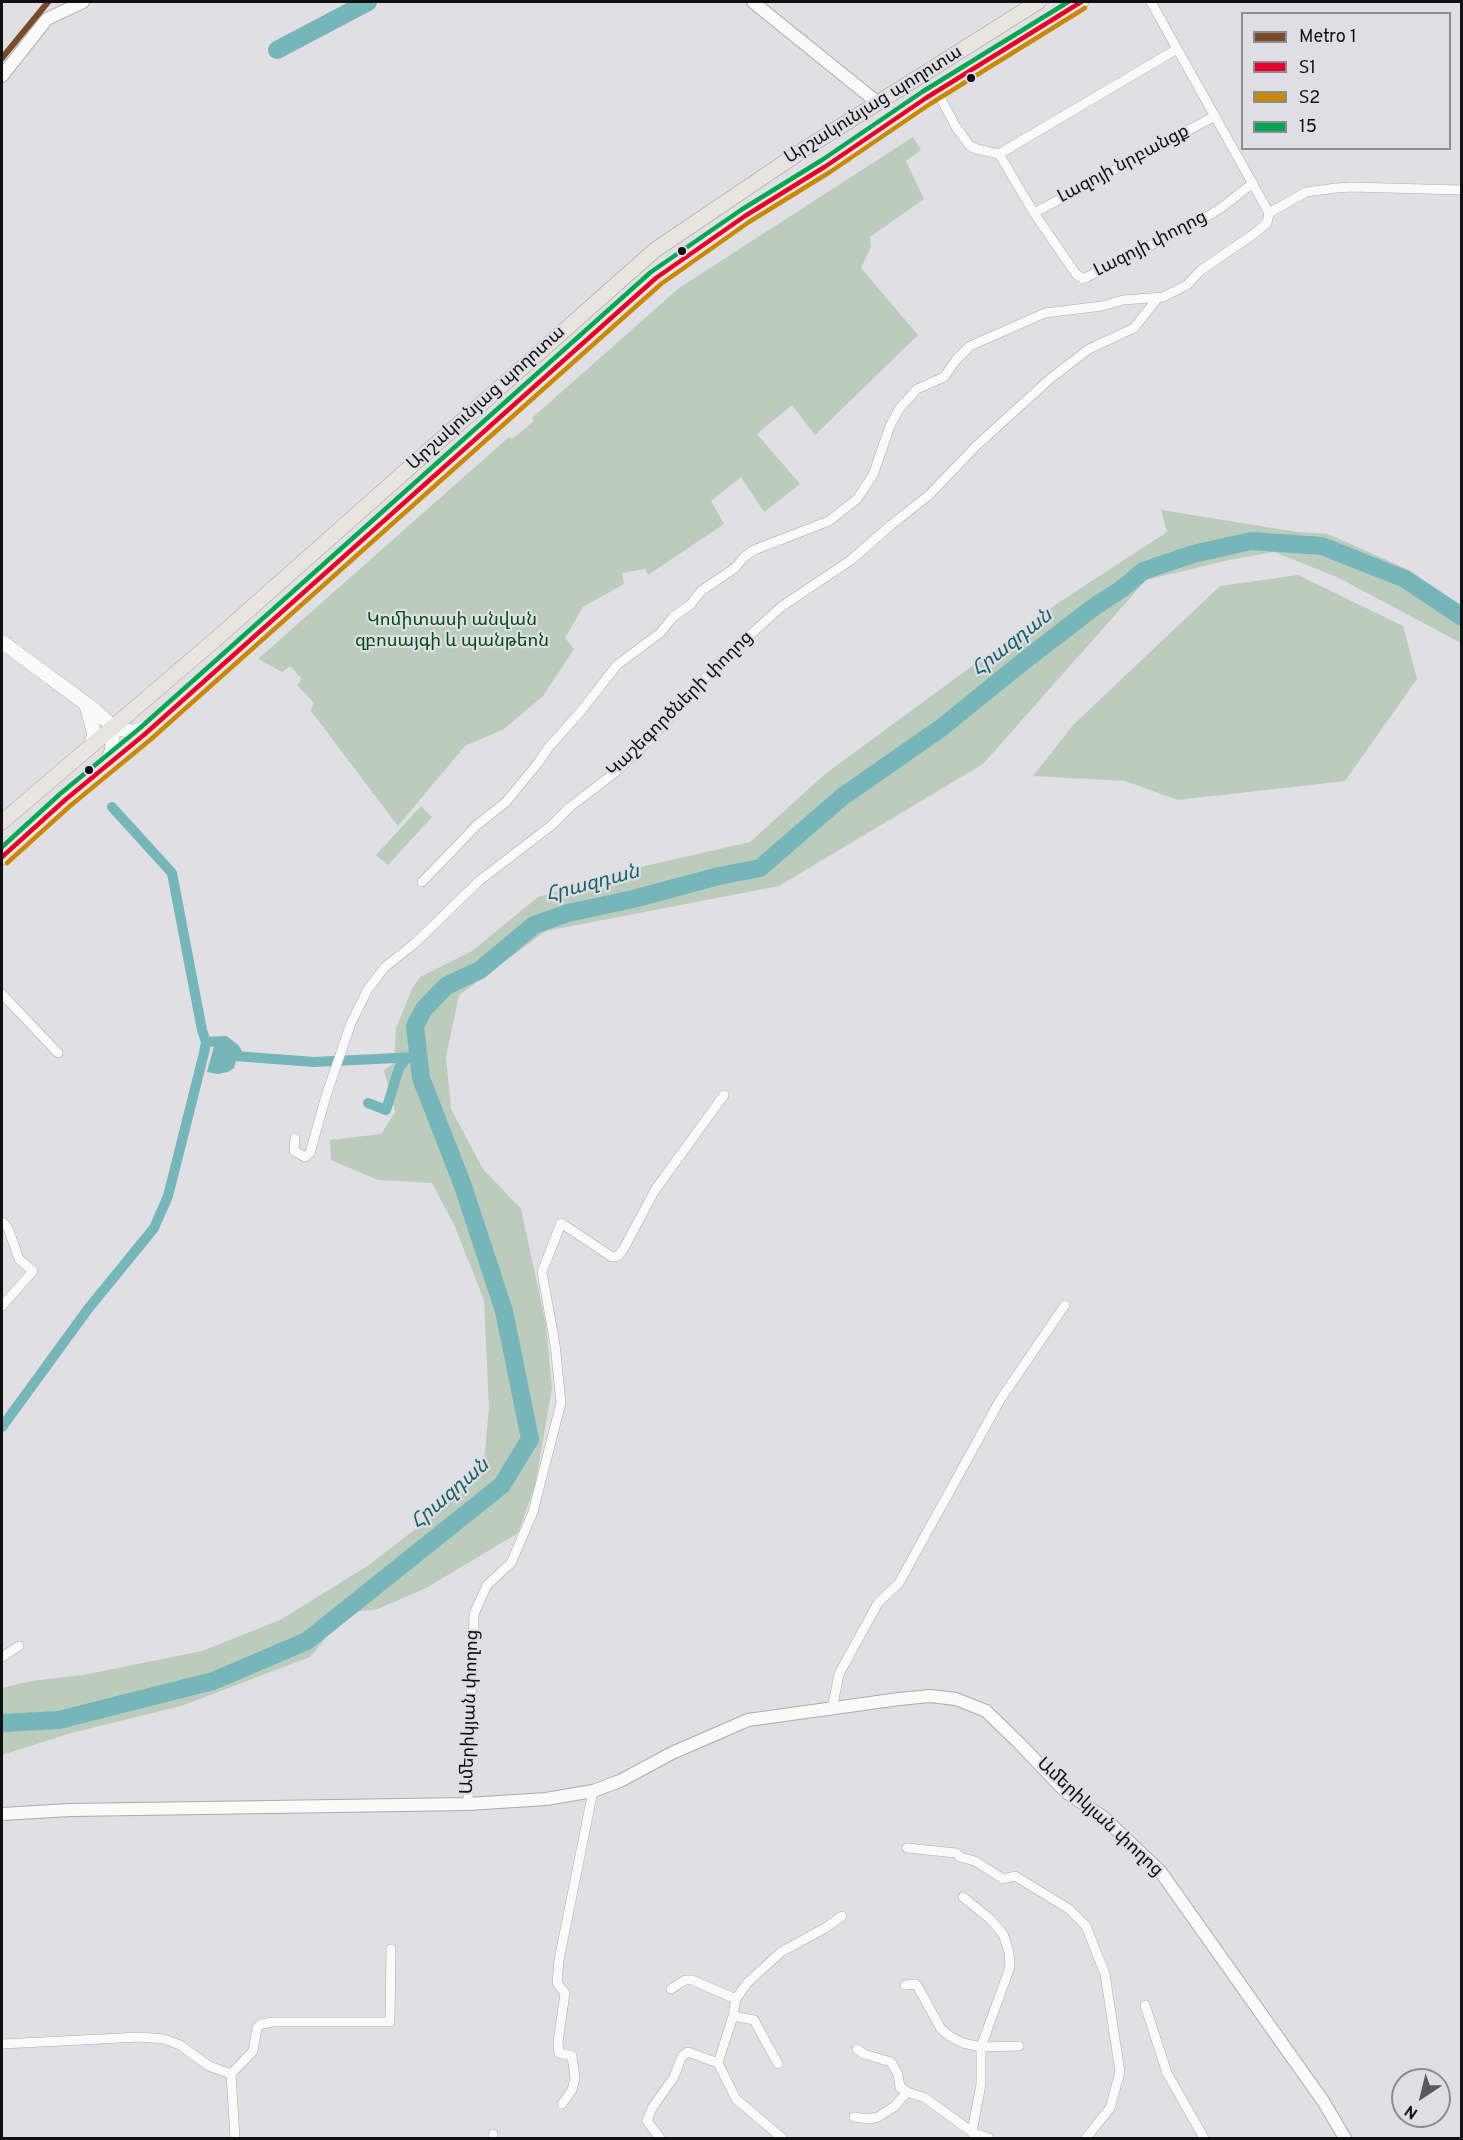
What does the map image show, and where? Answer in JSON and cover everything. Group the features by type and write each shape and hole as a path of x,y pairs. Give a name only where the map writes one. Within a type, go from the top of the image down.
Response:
{"main road":[{"name":"Արշակունյաց պողոտա","path":"2,822 216,639 655,250 806,148 1038,2"},
{"name":"Արշակունյաց պողոտա","path":"2,856 656,278 745,216 826,166 937,91 1081,2"},
{"path":"1014,17 1012,23 1014,30 1026,36"},
{"path":"976,41 987,43 990,46 991,50 987,60"},
{"path":"2,642 113,727 133,732 151,726"},
{"path":"91,708 94,732 92,746"},
{"path":"106,765 112,750 113,727"}],"street":[{"path":"2,76 47,19 83,2"},
{"path":"753,2 878,102"},
{"path":"1151,2 1269,213 1306,192 1336,188 1461,190"},
{"path":"937,91 956,127 970,146 977,150 999,154 1177,49"},
{"name":"Լազոյի նրբանցք","path":"1034,213 1215,116"},
{"name":"Լազոյի փողոց","path":"999,154 1034,213 1076,274 1083,279 1203,219 1252,183"},
{"name":"Կաշեգործների փողոց","path":"422,882 477,825 506,802 624,658 660,633 673,617 690,606 701,591 735,568 754,550 829,521 857,499 873,475 890,426 899,410 916,389 937,382 944,377 970,346 1045,313 1102,306 1123,300 1157,298 1187,285 1200,271 1256,233 1267,223 1269,213"},
{"name":"Կաշեգործների փողոց","path":"295,1138 294,1151 305,1157 310,1153 326,1096 351,1023 368,989 386,967 414,944 479,881 617,771 650,739 717,665 781,607 851,560 929,495 1015,408 1051,378 1089,350 1134,328 1157,298"},
{"path":"2,994 58,1053"},
{"name":"Ամերիկյան փողոց","path":"468,1804 474,1614 487,1585 511,1563 533,1512 561,1403 555,1344 542,1272 561,1223 612,1257 618,1256 655,1190 724,1095"},
{"path":"2,1222 8,1228 19,1259 33,1270 2,1306"},
{"path":"832,1709 839,1674 878,1603 899,1583 1000,1400 1065,1305"},
{"path":"2,1657 19,1646"},
{"name":"Ամերիկյան փողոց","path":"2,1814 81,1809 468,1804 546,1799 593,1791 620,1781 672,1753 748,1720 899,1699 930,1696 956,1699 986,1711 1066,1792 1103,1817 1160,1871 1323,2102 1346,2139"},
{"path":"562,2104 572,2090 575,2078 572,2056 559,2053 558,2042 565,1993 557,1983 593,1791"},
{"path":"907,1848 956,1853 960,1857 975,1861 1003,1879 1015,1876 1069,1909 1086,1926 1105,1974 1120,2072 1110,2108 1086,2139"},
{"path":"963,1897 990,1919 1003,1934 1009,1952 1010,1967 981,2048 981,2085 974,2135"},
{"path":"718,2063 736,1999 756,1972 781,1952 842,1916"},
{"path":"235,2139 231,2074 253,2051 257,2028 261,2024 273,2022 390,2022 391,1949"},
{"path":"671,1989 685,1980 692,1980 736,1999"},
{"path":"905,1985 915,1984 922,1991 941,2029 951,2037 981,2048 1019,2046"},
{"path":"1145,2005 1167,2073 1204,2139"},
{"path":"733,2016 754,2020 778,2064"},
{"path":"2,2044 140,2037 164,2039 180,2045 209,2066 231,2074"},
{"path":"856,2049 864,2054 891,2062 898,2074 900,2087 937,2105 974,2135 989,2139"},
{"path":"660,2139 647,2121 652,2108 674,2077 682,2056 688,2052 718,2063 736,2098 782,2139"},
{"path":"854,2118 869,2120 879,2116 895,2106 907,2092"}],"green space":[{"name":"Կոմիտասի անվան զբոսայգի և պանթեոն","path":"913,137 921,150 906,161 924,199 870,237 871,247 861,268 918,335 815,435 792,405 757,434 800,484 764,512 741,477 711,501 724,524 648,575 645,569 622,573 624,584 583,607 565,638 574,649 543,696 504,729 465,746 398,826 311,711 314,703 297,685 302,679 290,666 282,672 258,659 509,437 512,439 534,421 532,418 679,288"},
{"path":"1161,510 1298,532 1328,534 1409,570 1461,605 1461,643 1337,577 1274,552 1229,560 1146,580 983,764 779,886 546,931 459,995 446,1057 451,1109 483,1169 521,1209 546,1325 552,1388 535,1486 518,1533 426,1588 378,1609 355,1612 333,1629 310,1657 181,1706 71,1733 2,1755 2,1688 31,1681 83,1675 202,1651 280,1620 369,1565 444,1507 484,1462 489,1408 484,1300 455,1227 432,1183 378,1180 331,1160 330,1140 381,1134 395,1112 384,1070 394,1063 396,1028 412,989 420,977 472,951 538,897 627,870 750,842 825,774 1058,603 1167,532"},
{"path":"1298,575 1403,626 1417,679 1345,781 1178,800 1125,781 1033,776 1073,725 1220,586"},
{"path":"421,806 432,817 388,865 376,855"}],"water":[{"path":"214,1046 227,1047 235,1056 234,1068 218,1074 207,1072"}],"waterway":[{"path":"277,50 368,2"},
{"name":"Հրազդան","path":"2,1723 59,1720 213,1681 307,1641 502,1485 530,1439 504,1311 463,1186 421,1078 415,1026 424,1009 446,986 480,970 534,925 568,913 760,868 842,797 941,728 1025,660 1143,571 1193,554 1251,541 1322,546 1405,579 1462,617"},
{"path":"2,1427 88,1309 154,1228 168,1196 206,1042 172,873 112,807"},
{"path":"206,1042 225,1041 235,1049 239,1056"},
{"path":"222,1058 235,1056 314,1062 417,1057"},
{"path":"368,1103 386,1110 399,1068 407,1058"}],"metro line":[{"name":"1","path":"2,58 48,2"}],"transit line":[{"name":"15","path":"2,847 60,794 140,728 651,272 741,210 822,160 922,92 1068,2"},
{"name":"Տ1","path":"2,857 65,800 145,734 656,278 745,216 826,166 926,98 1081,2"},
{"name":"Տ2","path":"7,863 70,806 150,740 661,284 749,222 830,172 930,104 1085,8"}]}
